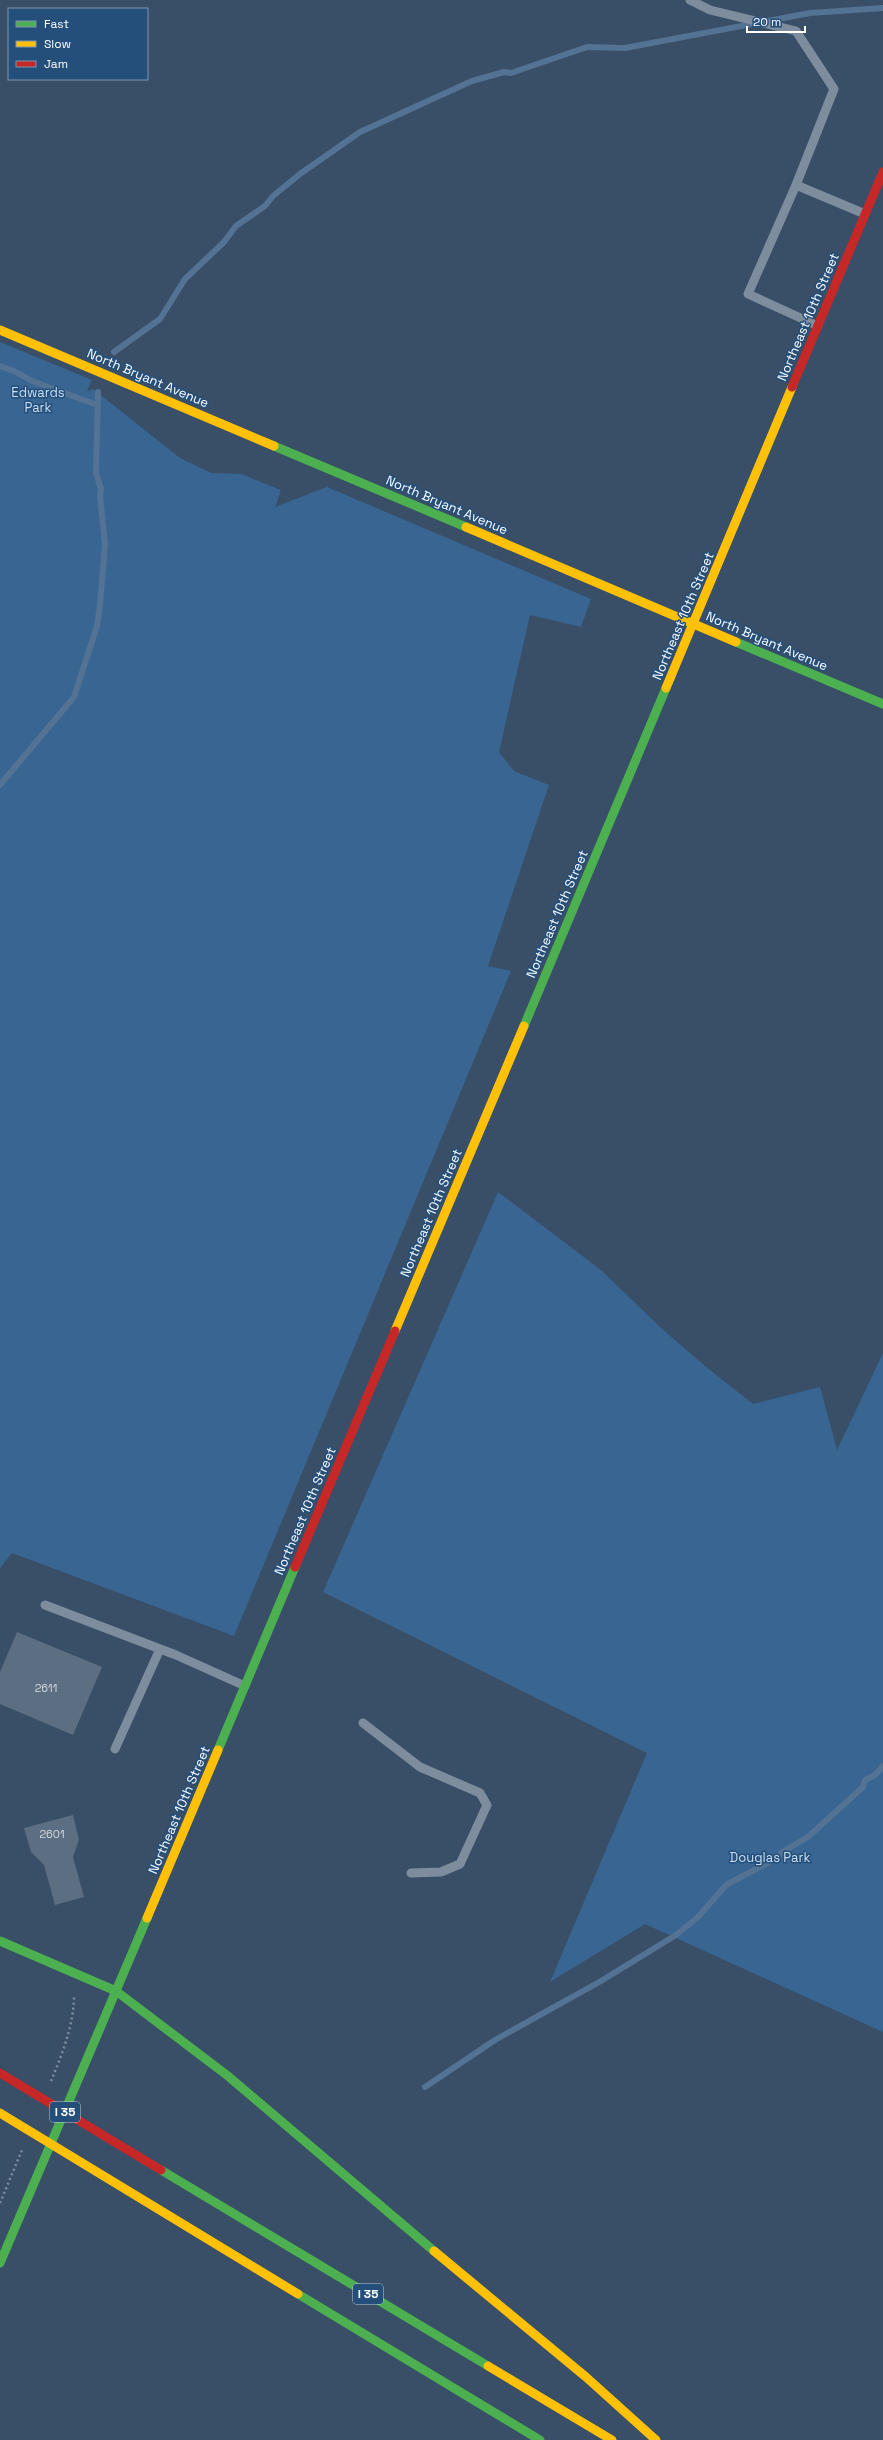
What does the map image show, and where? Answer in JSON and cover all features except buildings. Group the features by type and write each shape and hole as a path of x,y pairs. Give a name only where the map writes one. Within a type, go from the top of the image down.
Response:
{"main road":[{"name":"Northeast 10th Street","path":"0,2263 245,1686 883,172"},
{"name":"North Bryant Avenue","path":"0,330 412,503 693,625 883,704"},
{"path":"0,1941 116,1991 228,2076 519,2323 586,2377 656,2440"},
{"name":"I 35","path":"2,2075 612,2440"},
{"name":"I 35","path":"0,2113 540,2440"}],"lane":[{"path":"690,0 710,10 796,31 834,88 796,185 748,294 818,326"},
{"path":"796,185 866,214"},
{"path":"45,1604 160,1649 245,1686"},
{"path":"115,1749 160,1649"},
{"path":"363,1723 420,1767 480,1793 487,1805 460,1864 441,1872 411,1873"}],"green space":[{"name":"Edwards Park","path":"0,342 92,380 87,391 93,389 180,458 211,473 241,474 281,490 275,507 327,487 591,599 581,627 530,615 499,752 514,771 549,785 488,966 511,971 234,1636 12,1553 0,1568"},
{"name":"Douglas Park","path":"498,1192 601,1270 660,1327 705,1366 753,1404 820,1387 837,1450 883,1353 883,2032 645,1924 550,1982 647,1753 323,1592"}],"waterway":[{"path":"114,352 160,319 185,279 224,242 236,226 265,206 273,196 300,174 360,132 472,81 504,72 511,73 587,47 625,48 810,13 883,8"},
{"path":"0,366 14,371 32,381 97,405"},
{"path":"0,785 74,697 97,626 105,544 100,496 101,489 96,473 98,392"},
{"path":"425,2087 495,2040 601,1981 676,1935 698,1917 726,1885 777,1858 781,1853 809,1836 863,1787 865,1780 875,1775 883,1766"}],"traffic: fast":[{"path":"274,446 466,527"},
{"path":"736,642 883,704"},
{"path":"524,1026 666,688"},
{"path":"218,1750 295,1567"},
{"path":"0,2263 147,1918"},
{"path":"0,1941 116,1991"},
{"path":"116,1991 228,2076 434,2251"},
{"path":"161,2170 488,2366"},
{"path":"298,2294 540,2440"}],"traffic: slow":[{"path":"0,330 274,446"},
{"path":"666,688 792,387"},
{"path":"466,527 736,642"},
{"path":"395,1331 524,1026"},
{"path":"147,1918 218,1750"},
{"path":"0,2113 298,2294"},
{"path":"434,2251 586,2377 656,2440"},
{"path":"488,2366 612,2440"}],"traffic: jam":[{"path":"792,387 883,172"},
{"path":"295,1567 395,1331"},
{"path":"0,2073 161,2170"}]}
